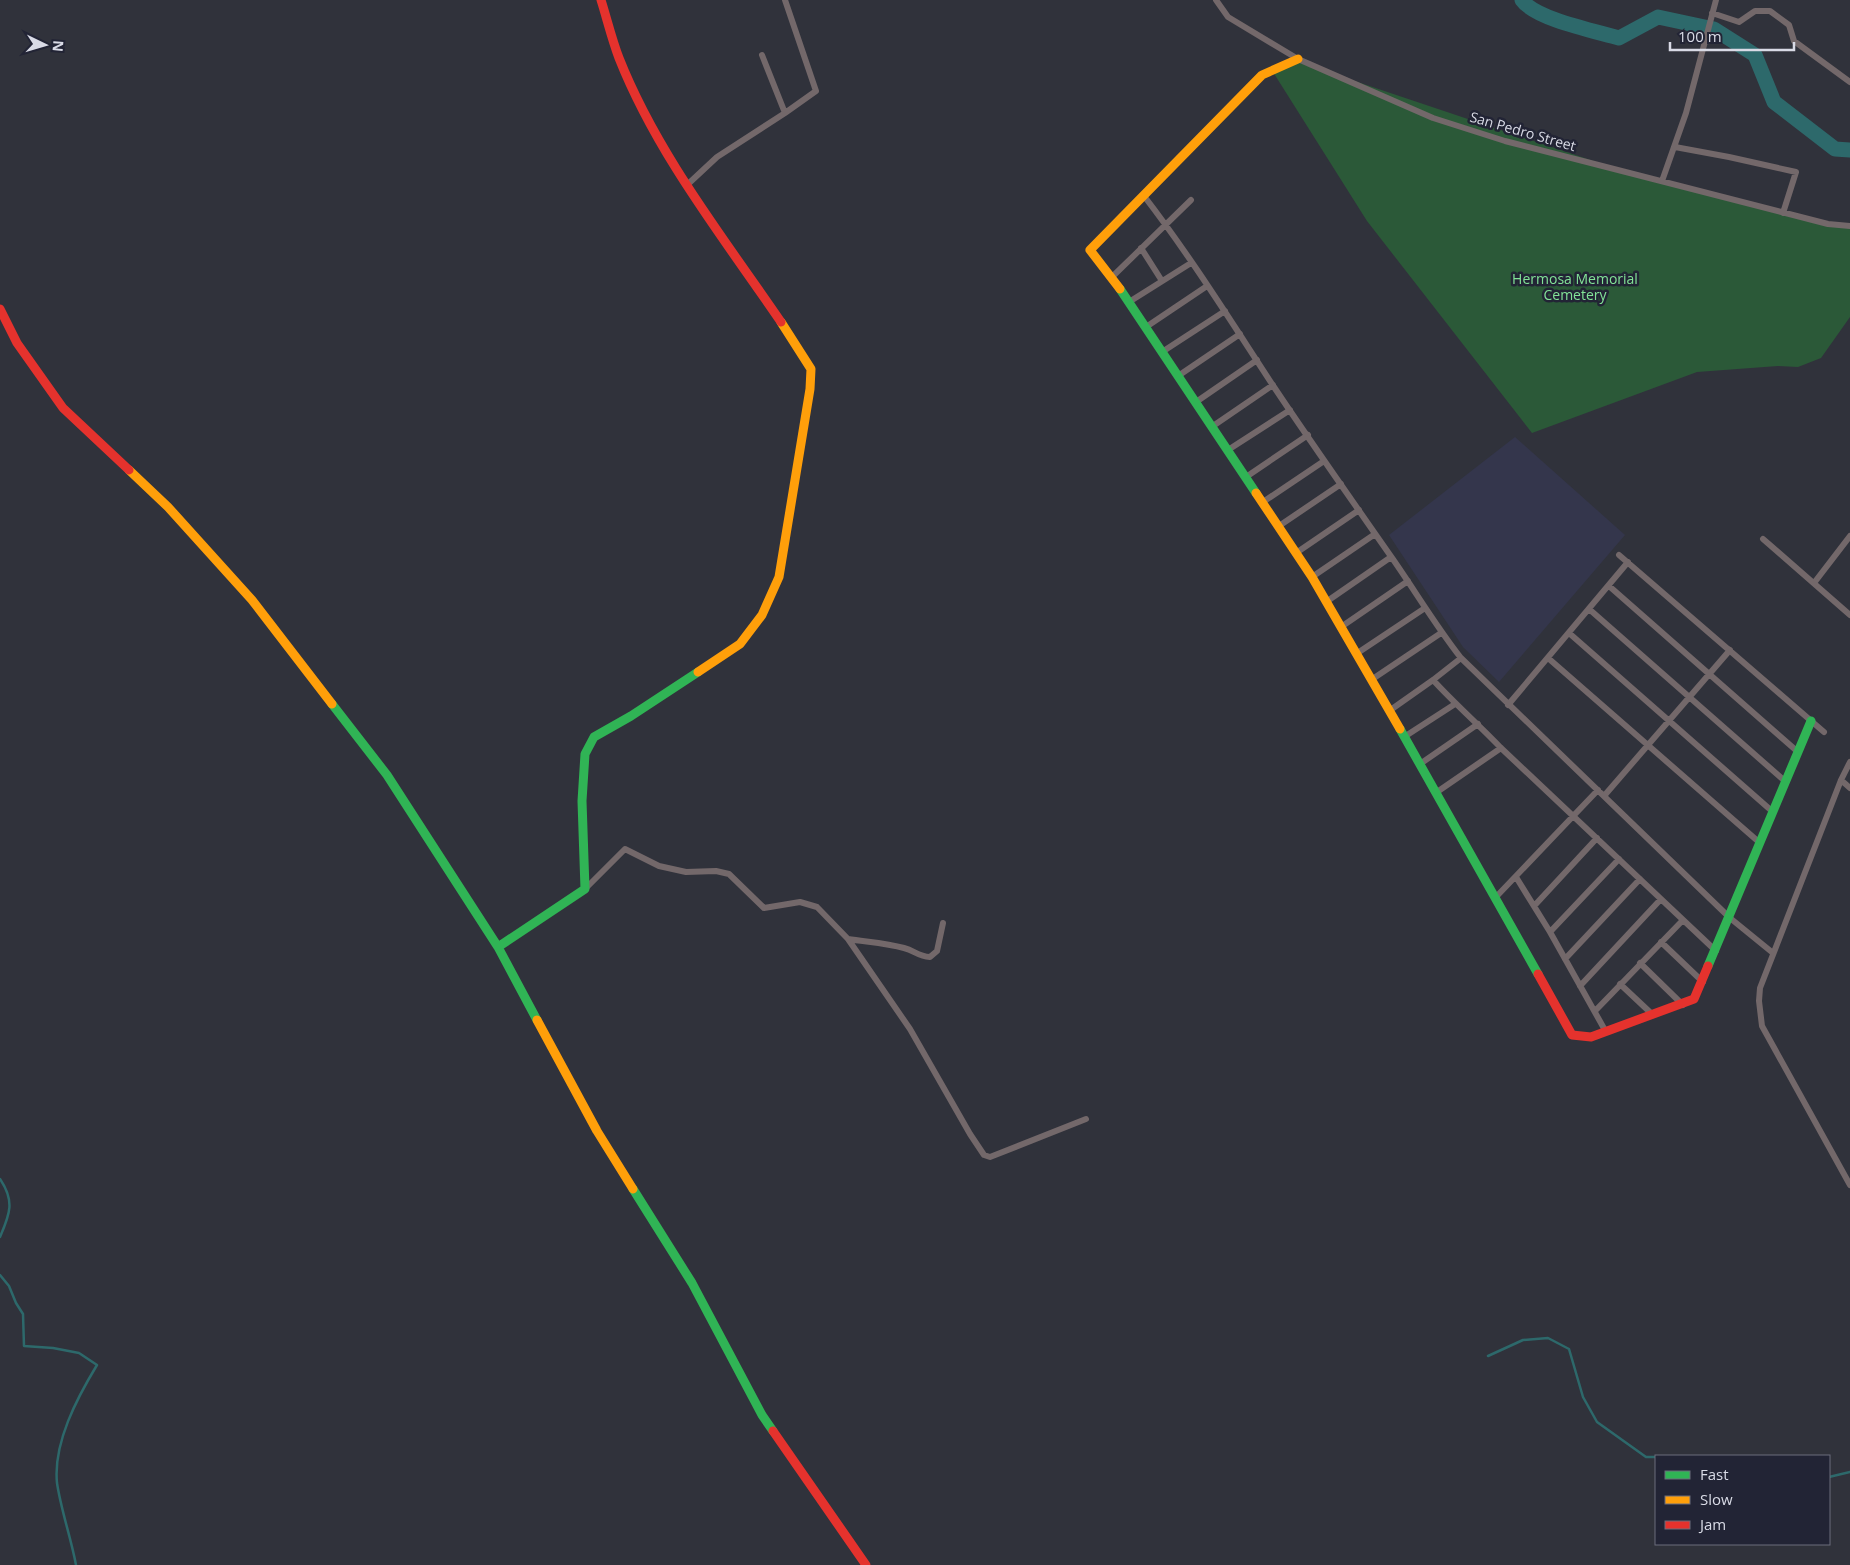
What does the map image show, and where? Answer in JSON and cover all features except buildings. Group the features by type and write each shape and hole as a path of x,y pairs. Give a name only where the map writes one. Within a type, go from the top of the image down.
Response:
{"street":[{"path":"585,889 582,801 585,754 594,737 631,716 740,644 762,615 779,577 810,389 811,369 687,185 650,124 622,66 601,0"},
{"path":"687,185 717,157 816,91 785,0"},
{"name":"San Pedro Street","path":"1216,0 1228,17 1298,59 1433,118 1505,141 1783,213 1828,224 1850,226"},
{"path":"1662,181 1686,113 1708,24 1716,0"},
{"path":"1712,13 1740,22 1755,11 1770,11 1789,25 1794,41 1850,82"},
{"path":"762,55 785,113"},
{"path":"1298,59 1262,75 1090,250 1112,277 1146,327 1312,577 1437,792 1572,1035 1592,1037 1694,1000 1811,721"},
{"path":"1675,147 1796,172 1783,213"},
{"path":"1144,196 1225,311 1324,461 1408,581 1441,633 1461,658 1508,706 1730,918 1773,953"},
{"path":"1112,277 1191,200"},
{"path":"1141,248 1162,281"},
{"path":"1129,302 1191,262"},
{"path":"1146,327 1207,286"},
{"path":"0,309 17,343 63,408 168,507 252,600 387,775 498,947 596,1131 692,1283 762,1415 866,1565"},
{"path":"1162,352 1225,311"},
{"path":"1178,376 1240,334"},
{"path":"1196,402 1257,360"},
{"path":"1212,426 1273,385"},
{"path":"1228,450 1290,410"},
{"path":"1246,477 1308,435"},
{"path":"1263,502 1324,461"},
{"path":"1279,526 1341,484"},
{"path":"1296,552 1359,510"},
{"path":"1312,577 1375,534"},
{"path":"1814,583 1850,536"},
{"path":"1763,539 1850,615"},
{"path":"1619,555 1824,732"},
{"path":"1326,602 1391,557"},
{"path":"1508,706 1628,562"},
{"path":"1341,627 1408,581"},
{"path":"1609,586 1798,752"},
{"path":"1356,654 1425,608"},
{"path":"1589,609 1786,782"},
{"path":"1371,680 1441,633"},
{"path":"1569,633 1773,812"},
{"path":"1604,796 1730,650"},
{"path":"1390,710 1461,658"},
{"path":"1548,658 1760,843"},
{"path":"1433,680 1455,704 1716,951"},
{"path":"1404,737 1455,704"},
{"path":"1420,764 1478,724"},
{"path":"1437,792 1501,748"},
{"path":"1850,762 1841,780 1773,953 1760,988 1759,1002 1762,1026 1850,1185"},
{"path":"1841,780 1850,788"},
{"path":"1495,898 1598,790"},
{"path":"1535,905 1597,838"},
{"path":"498,947 585,889 625,849 659,866 686,872 716,871 729,874 764,908 800,902 817,907 848,939 910,1029 970,1134 984,1154 990,1157 1086,1119"},
{"path":"1550,932 1619,859"},
{"path":"1516,877 1535,905 1606,1032"},
{"path":"1565,960 1640,880"},
{"path":"1580,986 1661,899"},
{"path":"1594,1011 1683,920"},
{"path":"848,939 894,946 907,949 920,956 930,957 937,951 943,923"},
{"path":"1661,942 1703,982"},
{"path":"1640,963 1682,1005"},
{"path":"1620,984 1653,1015"}],"shaded area":[{"path":"1515,437 1625,535 1499,682 1463,647 1389,535"}],"green space":[{"name":"Hermosa Memorial Cemetery","path":"1295,61 1653,181 1850,228 1850,317 1821,358 1798,367 1778,366 1697,372 1532,433 1367,221 1273,72"}],"waterway":[{"path":"1522,0 1529,7 1552,19 1619,38 1658,17 1714,29 1755,55 1774,102 1835,149 1850,150"},
{"path":"0,1179 8,1194 9,1201 8,1214 0,1237"},
{"path":"0,1275 9,1286 23,1314 24,1346 53,1348 79,1353 97,1365 74,1406 68,1421 59,1452 57,1468 57,1483 76,1565"},
{"path":"1488,1356 1523,1340 1548,1338 1569,1349 1583,1397 1597,1422 1646,1457 1655,1457"},
{"path":"1830,1477 1850,1472"}],"traffic: fast":[{"path":"1120,289 1256,493"},
{"path":"498,947 585,889 582,801 585,754 594,737 631,716 698,672"},
{"path":"332,704 387,775 498,947 537,1020"},
{"path":"1708,966 1811,721"},
{"path":"1400,729 1538,974"},
{"path":"633,1189 692,1283 762,1415 773,1431"}],"traffic: slow":[{"path":"1120,289 1090,250 1262,75 1298,59"},
{"path":"698,672 740,644 762,615 779,577 810,389 811,369 781,322"},
{"path":"129,470 168,507 252,600 332,704"},
{"path":"1256,493 1312,577 1400,729"},
{"path":"537,1020 597,1131 633,1189"}],"traffic: jam":[{"path":"601,0 619,58 652,128 692,194 781,322"},
{"path":"0,309 17,343 63,408 129,470"},
{"path":"1538,974 1572,1035 1591,1037 1694,999 1708,966"},
{"path":"773,1431 866,1565"}]}
